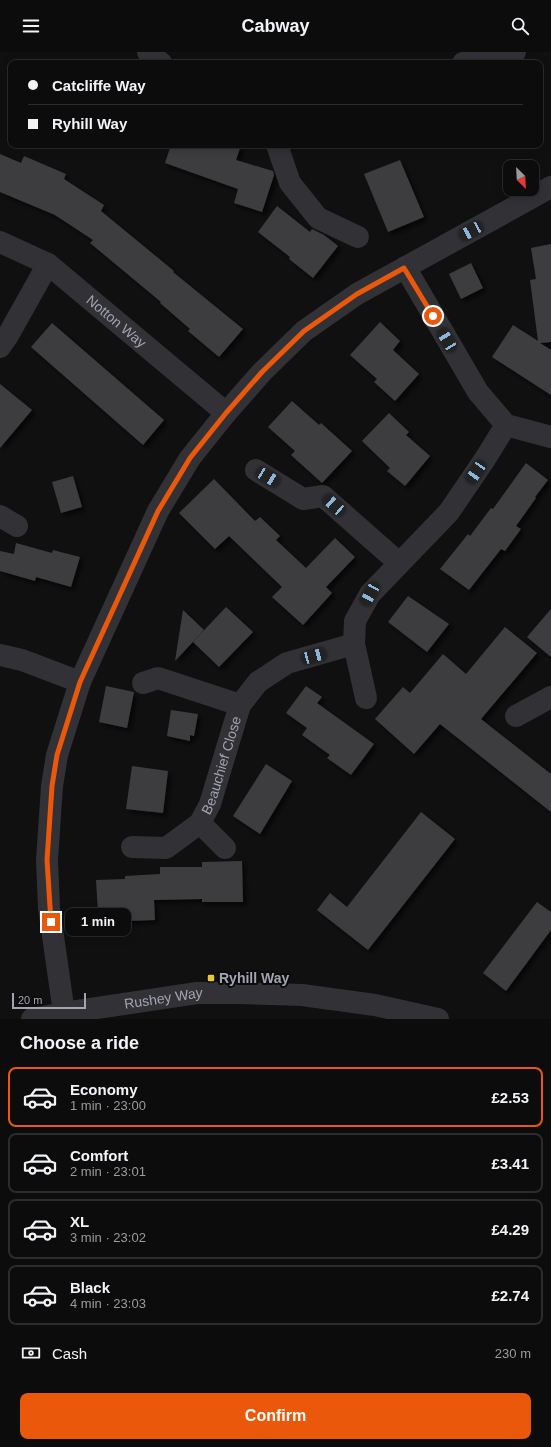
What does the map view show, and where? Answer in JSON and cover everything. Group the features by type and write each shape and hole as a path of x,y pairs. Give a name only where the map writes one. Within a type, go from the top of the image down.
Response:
{"street":[{"path":"148,52 157,60"},
{"path":"472,60 489,54 515,52"},
{"path":"278,148 290,183 318,218 358,237"},
{"path":"64,1013 49,908 47,860 52,786 57,755 80,682 158,511 190,458 226,413 262,372 304,331 357,294 551,187"},
{"name":"Notton Way","path":"0,242 48,264 226,413"},
{"path":"0,347 48,264"},
{"path":"404,268 478,392 506,425 551,437"},
{"path":"366,698 354,644 355,621 370,594 449,512 506,425"},
{"path":"256,470 303,498 323,496 399,563"},
{"name":"Beauchief Close","path":"132,847 166,848 200,823 210,804 240,705 258,682 287,663 354,644"},
{"path":"0,655 22,660 80,682"},
{"name":"Beauchief Close","path":"143,683 158,678 240,705"},
{"path":"516,716 550,700"},
{"name":"Beauchief Close","path":"200,823 225,848"},
{"name":"Rushey Way","path":"32,1019 197,993 239,992 302,995 375,1012 438,1019"}],"building":[{"path":"170,148 240,148 236,160 273,171 274,175 262,212 234,203 238,189 165,163"},
{"path":"0,154 21,163 24,156 66,174 64,179 104,205 101,211 243,329 219,357 188,331 190,329 160,303 161,302 90,243 93,240 55,215 0,192"},
{"path":"400,160 424,217 388,232 364,174"},
{"path":"277,206 310,232 312,229 324,235 338,246 313,278 289,259 290,257 258,232"},
{"path":"551,244 551,342 540,343 551,350 551,395 492,357 513,325 538,341 530,280 536,279 531,248"},
{"path":"471,263 483,288 461,299 449,274"},
{"path":"380,322 400,341 393,350 419,374 395,401 374,382 377,379 350,355"},
{"path":"52,323 164,420 143,445 31,347"},
{"path":"0,384 32,410 0,448"},
{"path":"292,401 319,425 321,423 352,451 322,483 291,455 295,451 268,427"},
{"path":"389,413 409,432 406,435 430,456 405,486 387,471 390,468 362,441"},
{"path":"526,463 548,480 516,526 521,529 505,551 501,549 469,590 440,569 468,534 470,536 491,508 493,509"},
{"path":"73,476 82,507 61,513 52,482"},
{"path":"214,479 255,521 260,517 280,536 276,540 306,568 335,538 355,557 326,587 332,593 303,625 272,597 282,587 229,536 215,549 179,513"},
{"path":"16,543 52,553 53,550 80,557 71,587 36,577 35,581 0,571 0,551 14,554"},
{"path":"408,596 449,624 427,652 388,622"},
{"path":"226,607 253,632 219,667 193,642"},
{"path":"551,609 551,657 527,637"},
{"path":"183,610 204,630 175,661"},
{"path":"505,627 537,653 481,719 551,774 551,812 440,724 414,754 375,719 403,687 410,693 443,654 466,674"},
{"path":"106,686 134,692 127,728 99,722"},
{"path":"306,686 322,697 317,703 374,744 351,775 327,758 330,755 302,735 307,728 286,713"},
{"path":"171,710 198,714 194,736 190,735 190,741 167,736"},
{"path":"266,764 292,781 260,834 233,816"},
{"path":"132,766 168,771 163,813 126,809"},
{"path":"421,812 455,839 368,950 317,910 330,893 347,907"},
{"path":"242,861 243,902 202,902 202,899 154,900 155,920 126,921 126,912 98,913 96,880 125,879 125,876 160,874 160,867 202,867 202,862"},
{"path":"537,902 551,912 551,930 506,991 483,973"}],"place":[{"name":"Ryhill Way","path":"211,978"}],"route":[{"path":"51,922 47,860 52,786 57,755 80,682 132,565 158,511 190,458 226,413 262,372 304,331 357,294 404,268 433,316"}]}
